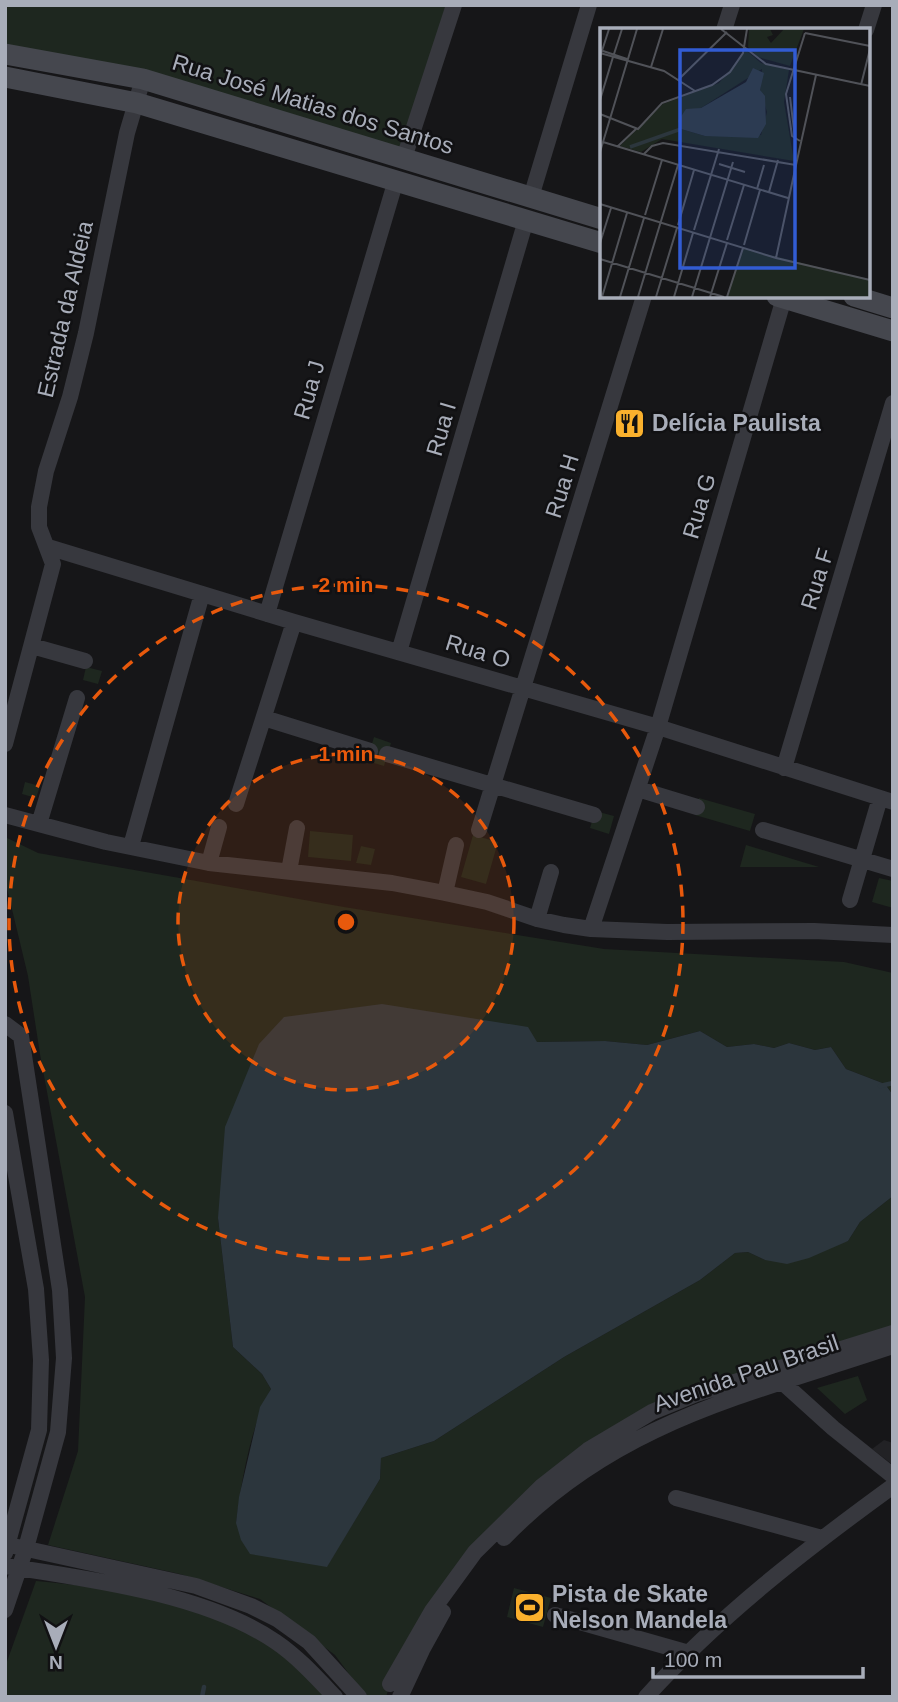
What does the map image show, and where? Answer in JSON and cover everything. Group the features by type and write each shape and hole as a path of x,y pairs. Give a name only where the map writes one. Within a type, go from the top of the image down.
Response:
{"main road":[{"name":"Rua José Matias dos Santos","path":"5,54 143,79 600,218"},
{"path":"5,77 137,103 600,242"},
{"path":"783,298 893,331"},
{"path":"860,298 893,308"}],"street":[{"path":"404,158 454,5"},
{"path":"531,197 589,5"},
{"path":"725,28 732,5"},
{"path":"867,28 874,5"},
{"name":"Estrada da Aldeia","path":"5,744 53,564 39,527 39,507 46,471 77,371 119,170 143,79"},
{"name":"Rua J","path":"267,614 396,180"},
{"name":"Rua I","path":"399,652 526,220"},
{"name":"Rua H","path":"479,830 643,298"},
{"name":"Rua G","path":"591,929 658,727 780,298"},
{"name":"Rua F","path":"784,768 893,403"},
{"name":"Rua O","path":"48,547 294,622 658,727 886,800"},
{"path":"131,846 202,594"},
{"path":"236,804 294,622"},
{"path":"32,646 85,661"},
{"path":"39,824 77,698"},
{"path":"264,718 370,751"},
{"path":"387,754 594,816"},
{"path":"638,789 697,807"},
{"path":"850,900 861,860 886,800"},
{"path":"5,815 106,842 209,863 393,883 487,902 537,919 591,929 667,932 814,931 893,935"},
{"path":"209,863 219,827"},
{"path":"289,871 297,828"},
{"path":"763,830 893,869"},
{"path":"445,893 456,845"},
{"path":"537,919 551,872"},
{"path":"5,1024 21,1036 60,1290 64,1358 58,1432 26,1548 13,1568 5,1610"},
{"path":"5,1113 36,1290 41,1360 39,1430 6,1547 26,1548 196,1586 251,1606 277,1619 309,1643 359,1697"},
{"path":"395,1690 432,1612 475,1552 542,1486 588,1450 652,1412 696,1394 893,1333"},
{"name":"Avenida Pau Brasil","path":"395,1690 449,1602 482,1559 551,1495 594,1462 649,1432 731,1398 893,1346"},
{"path":"781,1381 833,1428 893,1476"},
{"path":"39,1430 58,1432"},
{"path":"646,1697 738,1606 822,1538 893,1486"},
{"path":"676,1498 822,1538"},
{"path":"74,1577 79,1561"},
{"path":"13,1568 74,1577 179,1600 243,1623 277,1642 335,1697"},
{"path":"555,1615 689,1653"}],"shaded area":[{"path":"5,5 454,5 404,158 5,54"},
{"path":"86,667 102,671 98,684 83,680"},
{"path":"374,737 391,743 384,766 367,761"},
{"path":"25,782 40,786 36,798 22,794"},
{"path":"699,798 755,814 750,831 695,815"},
{"path":"595,811 614,816 609,834 590,828"},
{"path":"310,831 353,835 351,861 308,857"},
{"path":"473,835 498,842 486,884 461,877"},
{"path":"5,837 38,853 604,949 844,962 893,973 893,1095 885,1084 846,1069 831,1047 815,1050 789,1043 774,1048 754,1044 727,1047 700,1031 647,1045 605,1041 537,1042 218,1218 233,1347 262,1374 271,1389 252,1436 236,1523 327,1566 380,1479 381,1458 434,1441 564,1357 700,1280 735,1253 748,1252 765,1260 848,1241 860,1222 893,1196 893,1333 652,1412 499,1528 390,1684 386,1697 366,1697 335,1655 260,1599 180,1574 48,1545 78,1451 85,1297 28,976 5,880"},
{"path":"746,845 819,867 740,867"},
{"path":"361,846 375,849 371,865 356,863"},
{"path":"879,878 893,881 893,908 872,902"},
{"path":"382,1004 528,1027 537,1042 605,1041 647,1045 700,1031 727,1047 754,1044 774,1048 789,1043 815,1050 831,1047 846,1069 885,1084 893,1095 893,1196 860,1222 848,1241 809,1258 787,1264 765,1260 748,1252 735,1253 700,1280 564,1357 434,1441 381,1458 380,1479 327,1567 250,1554 241,1540 236,1523 239,1497 260,1407 271,1389 262,1374 233,1347 218,1218 225,1127 259,1044 284,1017"},
{"path":"858,1376 867,1400 845,1414 817,1388"},
{"path":"884,1440 893,1443 893,1465 872,1449"},
{"path":"36,1581 99,1588 196,1610 255,1635 282,1651 328,1697 5,1697 5,1667"},
{"name":"Pista de Skate Nelson Mandela","path":"514,1588 551,1598 543,1627 507,1617"}],"waterway":[{"path":"880,1086 893,1083"},
{"path":"202,1697 204,1687"}],"place":[{"name":"Delícia Paulista","path":"629,423"},
{"name":"Pista de Skate Nelson Mandela","path":"529,1607"}]}
